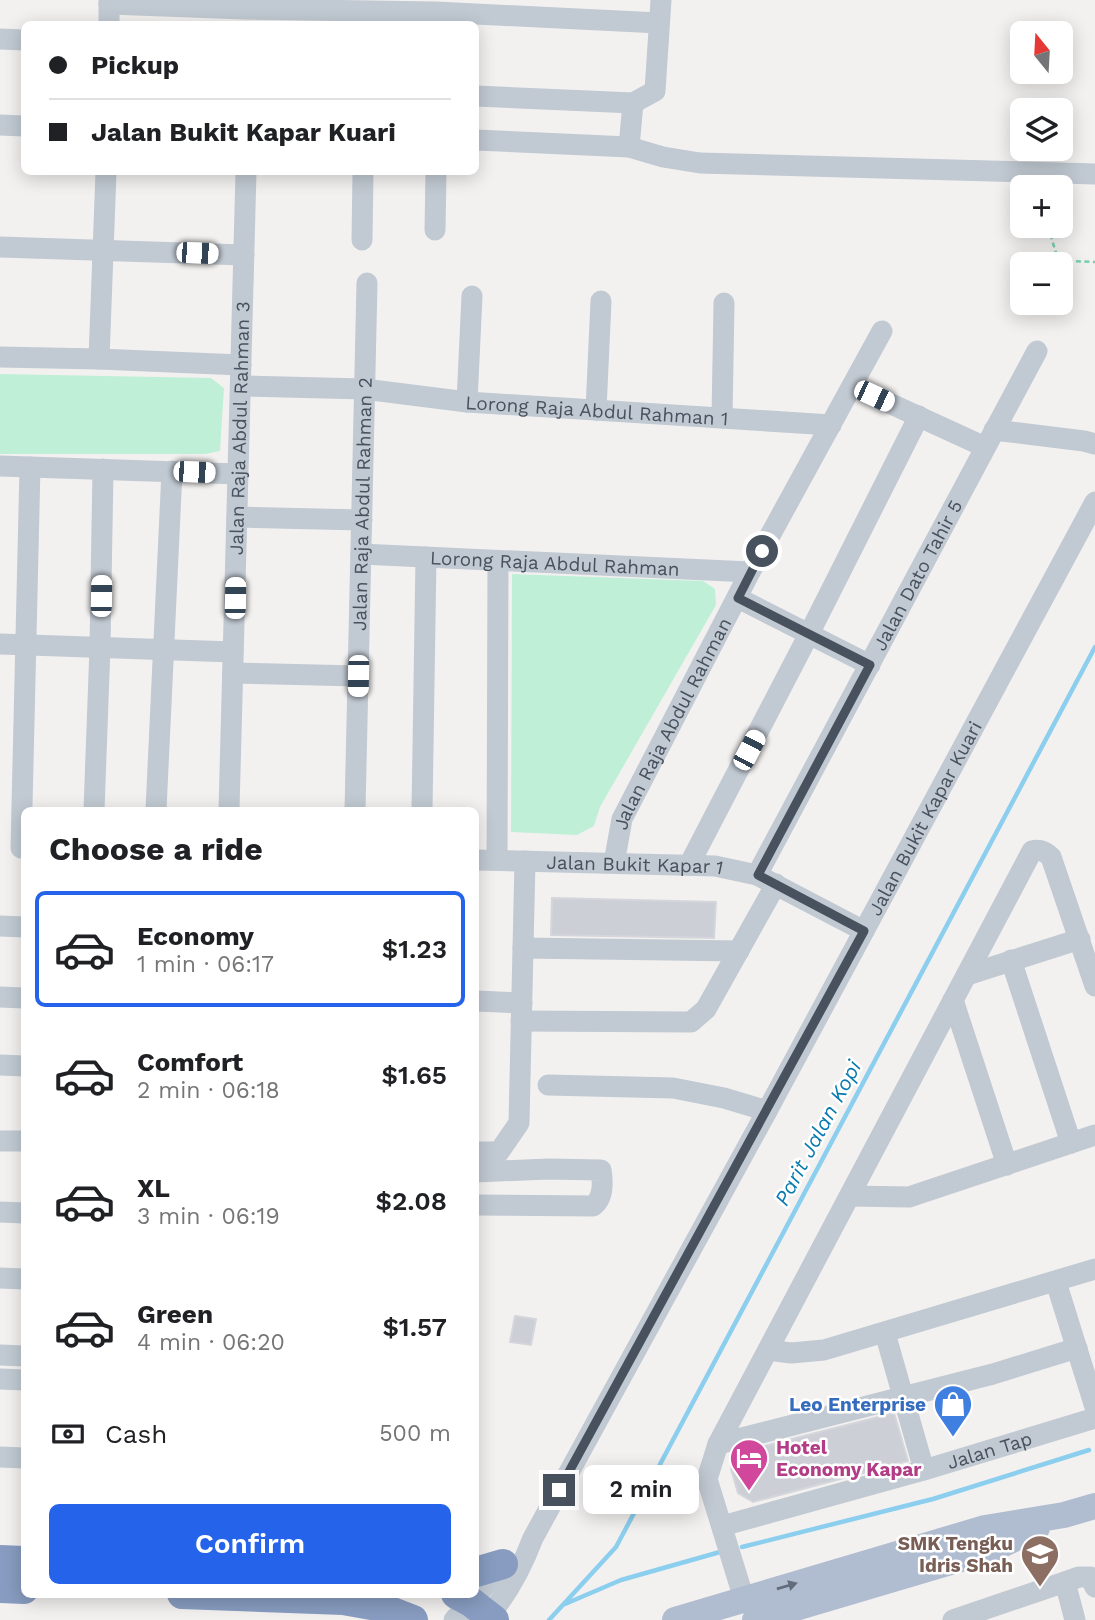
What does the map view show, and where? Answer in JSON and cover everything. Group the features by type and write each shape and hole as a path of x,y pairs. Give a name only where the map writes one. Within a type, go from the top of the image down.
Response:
{"highway":[{"path":"0,1560 21,1561"},
{"path":"0,1588 21,1589"},
{"path":"289,1598 343,1600 375,1613 414,1620"}],"main road":[{"path":"675,1620 750,1609 991,1550 1064,1515 1095,1506"}],"street":[{"path":"479,96 633,103 655,91 661,0"},
{"path":"109,10 182,4 244,11 436,12 659,23"},
{"path":"0,39 21,40"},
{"path":"629,147 633,103"},
{"path":"0,125 21,126"},
{"path":"479,140 629,147 663,157 701,163 1095,174"},
{"path":"99,359 106,175"},
{"name":"Jalan Raja Abdul Rahman 3","path":"229,807 246,175"},
{"path":"362,240 363,175"},
{"path":"435,230 436,175"},
{"path":"0,247 244,255"},
{"name":"Jalan Raja Abdul Rahman 2","path":"355,807 367,283"},
{"path":"467,402 472,296"},
{"path":"596,410 601,301"},
{"path":"722,418 724,303"},
{"name":"Jalan Raja Abdul Rahman","path":"614,863 622,819 750,572 883,331"},
{"name":"Jalan Dato Tahir 5","path":"479,1002 522,1012 691,1021 706,1009 739,951 767,879 870,665 1037,351"},
{"name":"Lorong Raja Abdul Rahman 1","path":"0,358 99,359 467,402 831,425"},
{"path":"852,386 919,416 990,439 1084,440 1095,444"},
{"path":"689,865 919,416"},
{"path":"0,466 238,474"},
{"path":"15,848 26,644 30,467"},
{"path":"94,807 103,469"},
{"path":"156,807 172,471"},
{"name":"Jalan Bukit Kapar Kuari","path":"475,1612 512,1582 525,1559 533,1538 1095,502"},
{"path":"237,517 362,520"},
{"name":"Lorong Raja Abdul Rahman","path":"360,554 750,572"},
{"path":"422,807 426,557"},
{"path":"487,860 498,561"},
{"path":"738,598 870,665"},
{"path":"0,644 164,650 233,663 358,676"},
{"path":"750,1609 707,1479 718,1444 1032,851 1038,849 1051,857 1095,986"},
{"name":"Jalan Bukit Kapar 1","path":"487,860 715,866 767,879 864,931"},
{"path":"479,1164 499,1152 519,1123 525,861"},
{"path":"0,926 21,927"},
{"path":"967,975 1080,939"},
{"path":"523,948 739,951"},
{"path":"1011,960 1071,1143"},
{"path":"0,997 21,998"},
{"path":"953,1000 1007,1165"},
{"path":"0,1065 21,1066"},
{"path":"548,1085 673,1088 724,1098 767,1111"},
{"path":"850,1196 909,1197 1095,1135"},
{"path":"0,1140 21,1140"},
{"path":"479,1165 539,1170 601,1170 602,1176 599,1202 593,1206 479,1204"},
{"path":"539,1170 541,1204"},
{"path":"0,1212 21,1213"},
{"path":"768,1350 791,1353 824,1350 1095,1269"},
{"path":"0,1278 21,1279"},
{"path":"1056,1282 1095,1406"},
{"path":"885,1333 924,1470"},
{"path":"718,1444 993,1374 1077,1348"},
{"path":"0,1355 21,1356"},
{"path":"0,1379 21,1380"},
{"name":"Jalan Tap","path":"724,1534 1095,1418"},
{"path":"0,1457 21,1458"},
{"name":"Jalan Bukit Kapar Kuari","path":"475,1612 489,1568 533,1538"},
{"path":"953,1620 1079,1577 1090,1577 1095,1587"},
{"path":"1065,1582 1075,1620"}],"path":[{"path":"1052,238 1057,256 1069,261 1095,262"}],"green space":[{"path":"0,374 211,378 224,388 220,451 206,454 0,454"},
{"path":"512,574 703,581 715,589 716,605 600,807 594,826 577,835 511,832"}],"building":[{"path":"552,898 716,902 714,938 551,935"},
{"path":"515,1316 536,1319 531,1345 510,1342"},
{"path":"894,1413 908,1461 753,1502 738,1493 731,1469 740,1452"}],"waterway":[{"name":"Parit Jalan Kopi","path":"549,1620 616,1547 1095,647"},
{"path":"742,1547 933,1499 1089,1450"},
{"path":"565,1604 621,1580 720,1552"}],"place":[{"name":"Leo Enterprise","path":"953,1438"},
{"name":"Hotel Economy Kapar","path":"749,1492"},
{"name":"SMK Tengku Idris Shah","path":"1040,1588"}],"route":[{"path":"559,1490 864,931 758,875 870,665 738,598 762,551"}]}
